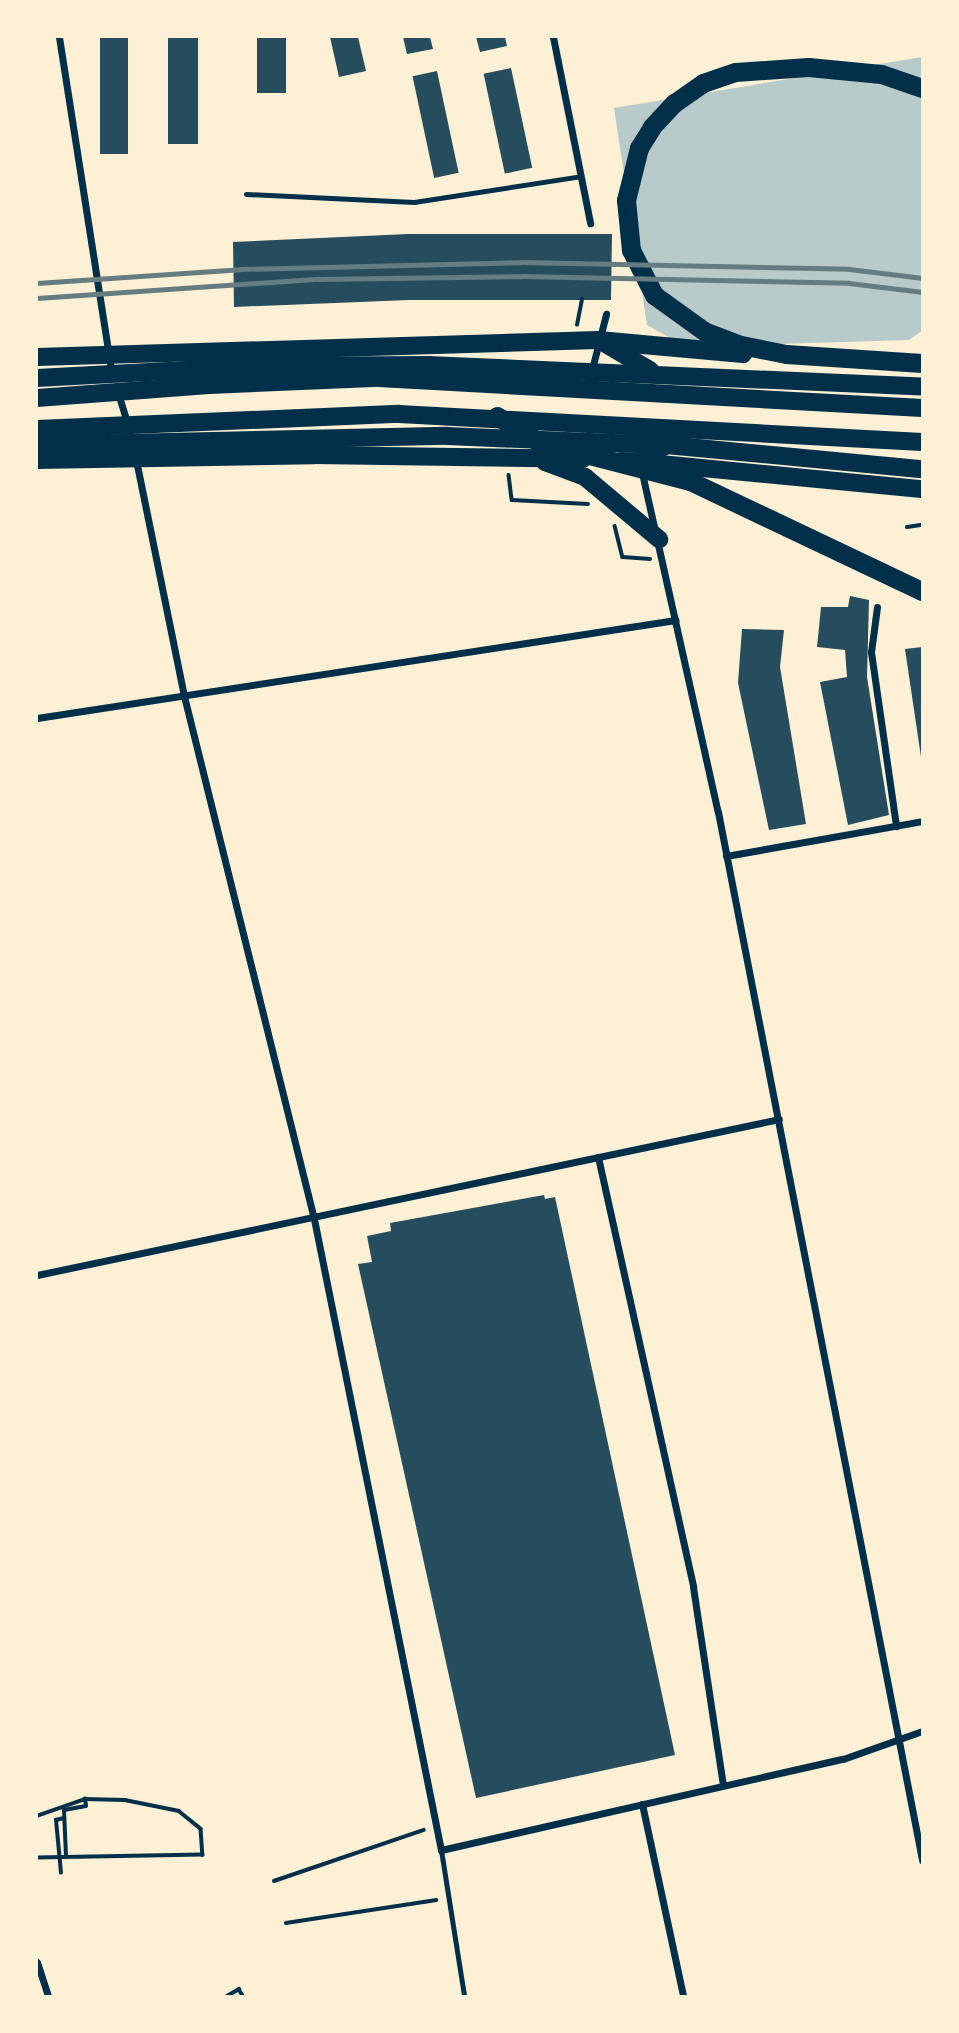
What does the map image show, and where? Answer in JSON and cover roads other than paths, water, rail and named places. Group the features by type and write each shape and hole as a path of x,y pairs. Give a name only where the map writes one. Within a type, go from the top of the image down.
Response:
{"highway":[{"path":"922,88 881,74 808,67 735,72 703,83 674,103 645,137 626,200 631,250 654,295 704,331 741,345 786,354 922,363"},
{"path":"598,340 830,362 893,361 922,350"},
{"path":"496,416 539,442 606,456 690,481 922,591"}],"main road":[{"path":"37,357 598,340 653,372"},
{"path":"37,378 257,366 592,369 922,387"},
{"path":"37,398 209,385 379,378 922,408"},
{"path":"37,429 202,419 496,416 922,442"},
{"path":"37,445 447,436 666,445 922,468"},
{"path":"639,462 666,445"},
{"path":"529,456 585,477 659,539"},
{"path":"37,460 529,456 639,462 922,489"}],"street":[{"path":"59,37 112,374 132,441 183,692 314,1219 441,1850 843,1759 922,1731"},
{"path":"553,37 590,223"},
{"path":"592,369 606,314"},
{"path":"639,462 664,560 726,856 922,1860"},
{"path":"877,607 871,652 896,826"},
{"path":"37,718 183,692 676,620"},
{"path":"726,856 922,821"},
{"path":"37,1275 314,1219 779,1119"},
{"path":"598,1157 693,1587 723,1785"},
{"path":"642,1804 683,1996"},
{"path":"37,1962 48,1996"}],"lane":[{"path":"246,194 414,202 581,176"},
{"path":"441,1850 464,1996"}],"railway":[{"path":"37,283 240,269 521,262 849,269 922,278"},
{"path":"37,298 318,279 522,276 849,283 922,292"}]}
